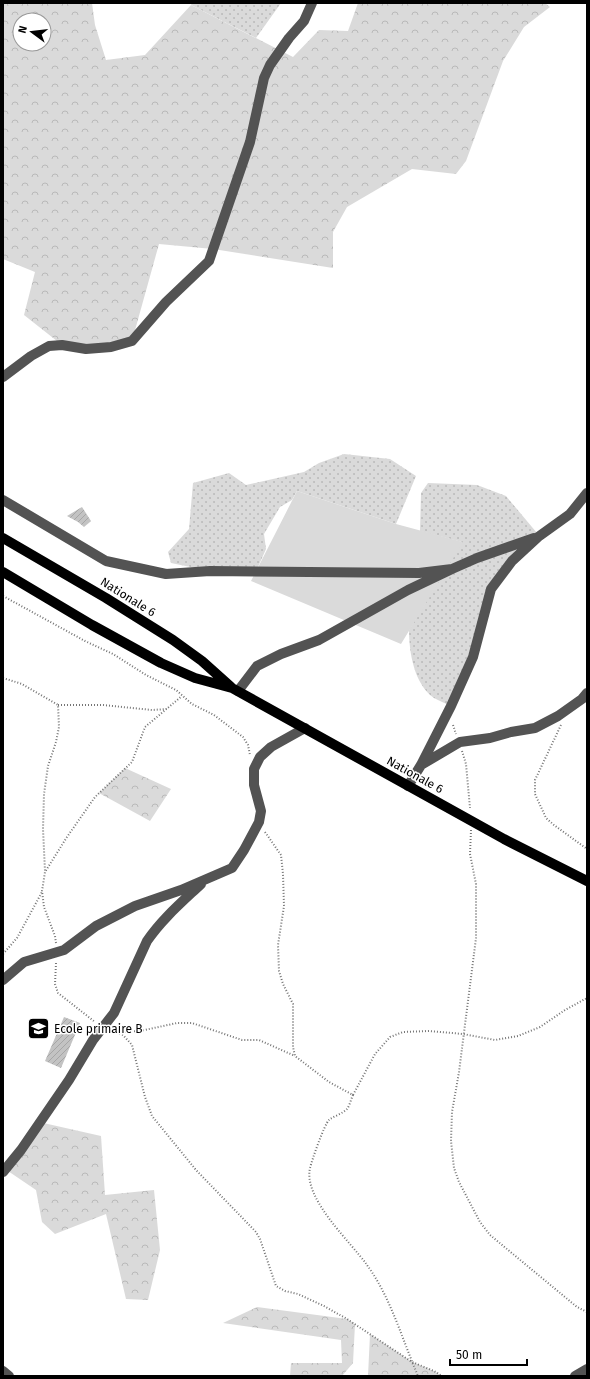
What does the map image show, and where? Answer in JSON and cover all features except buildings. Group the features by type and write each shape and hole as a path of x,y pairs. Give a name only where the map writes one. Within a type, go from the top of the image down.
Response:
{"main road":[{"name":"Nationale 6","path":"3,538 106,598 173,640 202,661 235,690"},
{"name":"Nationale 6","path":"3,572 92,625 161,663 195,678 235,690 504,839 587,881"}],"street":[{"path":"3,377 31,356 49,346 86,349 110,347 132,341 166,302 209,261 250,142 264,78 277,54 304,21 312,3"},
{"path":"408,786 421,765 451,706 473,657 492,590 512,561 538,537 570,514 587,493"},
{"path":"3,500 106,561 166,574 233,571 420,573 452,569"},
{"path":"235,690 257,666 281,654 319,640 408,590 452,569 477,558 538,537"},
{"path":"421,765 460,742 490,738 511,732 535,728 558,716 582,699 587,693"},
{"path":"3,980 24,962 64,950 96,926 135,906 181,890 232,868 244,850 259,822 261,811 254,786 254,769 260,757 271,747 305,728"},
{"path":"3,1172 21,1150 103,1027 114,1013 147,941 171,913 207,879"},
{"path":"576,1376 587,1369"},
{"path":"3,1371 9,1376"}],"path":[{"path":"3,596 85,641 113,654 146,675 176,690 192,704 214,715 243,737 248,746 254,769"},
{"path":"3,678 22,684 58,705 102,705 152,710 167,709"},
{"path":"45,872 95,797 132,762 145,728 182,696"},
{"path":"58,705 58,735 48,766 44,794 43,829 45,872 42,891 44,907 55,936 55,984 58,993 103,1027 123,1035 132,1045 145,1097 152,1116 196,1170 256,1232 260,1239 276,1286 285,1291 298,1294 341,1315 412,1362 442,1376"},
{"path":"569,708 535,780 535,794 546,818 587,849"},
{"path":"453,724 466,764 471,820 470,854 476,884 476,938 452,1112 451,1141 454,1168 459,1182 480,1222 490,1235 577,1307 587,1312"},
{"path":"259,822 281,855 284,874 284,906 278,945 279,971 283,984 293,1004 293,1047 295,1056"},
{"path":"3,954 17,938 42,891"},
{"path":"418,1376 384,1294 368,1266 326,1214 313,1192 310,1181 310,1169 324,1129 328,1121 346,1109 375,1054 390,1037 403,1032 429,1031 463,1034 495,1040 518,1036 540,1027 565,1010 587,998"},
{"path":"115,1032 140,1031 177,1023 192,1023 242,1040 259,1040 295,1056 329,1082 353,1095"}],"green space":[{"path":"3,3 92,3 95,25 106,60 145,55 191,5 293,57 319,30 348,31 358,3 545,3 550,7 524,27 503,61 466,161 456,174 412,169 347,207 333,232 333,268 213,249 159,244 132,341 111,347 62,345 24,315 35,272 3,259"},
{"path":"192,3 281,3 256,38 191,5"},
{"path":"344,454 390,459 416,476 396,524 297,491 292,500 280,507 264,534 266,549 258,567 210,571 171,563 168,552 189,529 193,483 229,473 246,485 304,472 319,463"},
{"path":"428,483 477,485 506,496 537,533 491,589 451,706 434,698 422,685 414,667 410,648 409,630 462,542 420,531 421,493"},
{"path":"297,491 396,524 463,542 401,644 251,581"},
{"path":"125,768 171,789 150,821 99,793"},
{"path":"39,1122 101,1136 105,1195 154,1190 160,1250 148,1300 126,1299 106,1214 55,1234 42,1222 36,1190 5,1169"},
{"path":"257,1307 347,1319 355,1324 353,1363 342,1376 290,1376 291,1363 342,1363 341,1340 223,1323"},
{"path":"370,1334 412,1362 442,1376 368,1376"}],"place":[{"name":"Ecole primaire B","path":"38,1029"}]}
